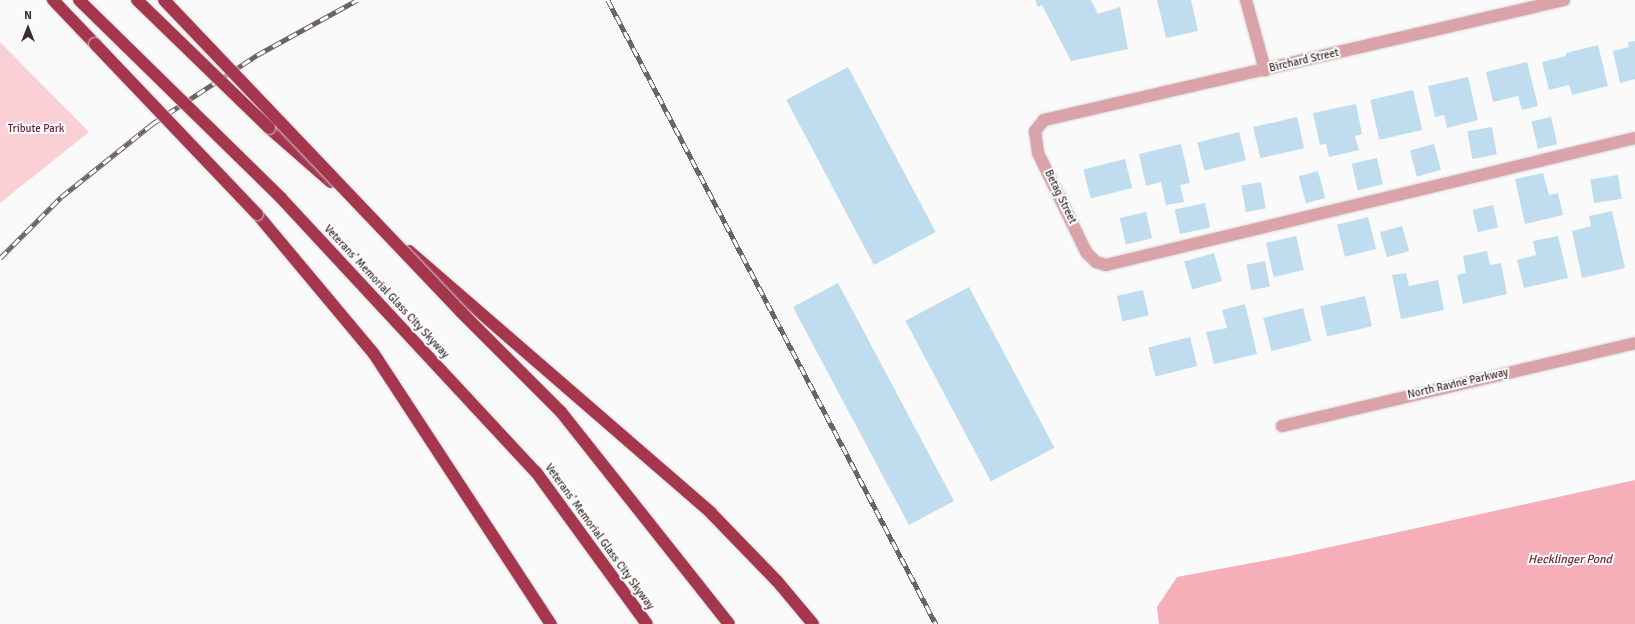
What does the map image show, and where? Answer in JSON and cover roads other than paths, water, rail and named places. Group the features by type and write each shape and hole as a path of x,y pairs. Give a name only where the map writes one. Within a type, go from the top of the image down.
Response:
{"highway":[{"path":"53,0 257,214 374,354 551,624"},
{"name":"Veterans' Memorial Glass City Skyway","path":"79,0 281,198 536,472 647,624"},
{"path":"137,0 269,128 700,504 744,546 813,624"},
{"path":"164,0 461,312 561,412 729,624"}],"street":[{"path":"1246,0 1266,70"},
{"name":"Birchard Street","path":"1044,120 1266,70 1537,3 1564,0"},
{"name":"Betag Street","path":"1044,120 1035,131 1038,153 1086,252 1096,262 1106,265 1635,138"},
{"name":"North Ravine Parkway","path":"1282,426 1635,343"}],"water":[{"name":"Hecklinger Pond","path":"1635,480 1635,624 1159,624 1157,607 1177,577 1294,555"}],"railway":[{"path":"0,258 61,197 152,124 257,55 357,0"},
{"path":"608,0 936,624"}],"park label":[{"name":"Tribute Park","path":"36,129"}]}
